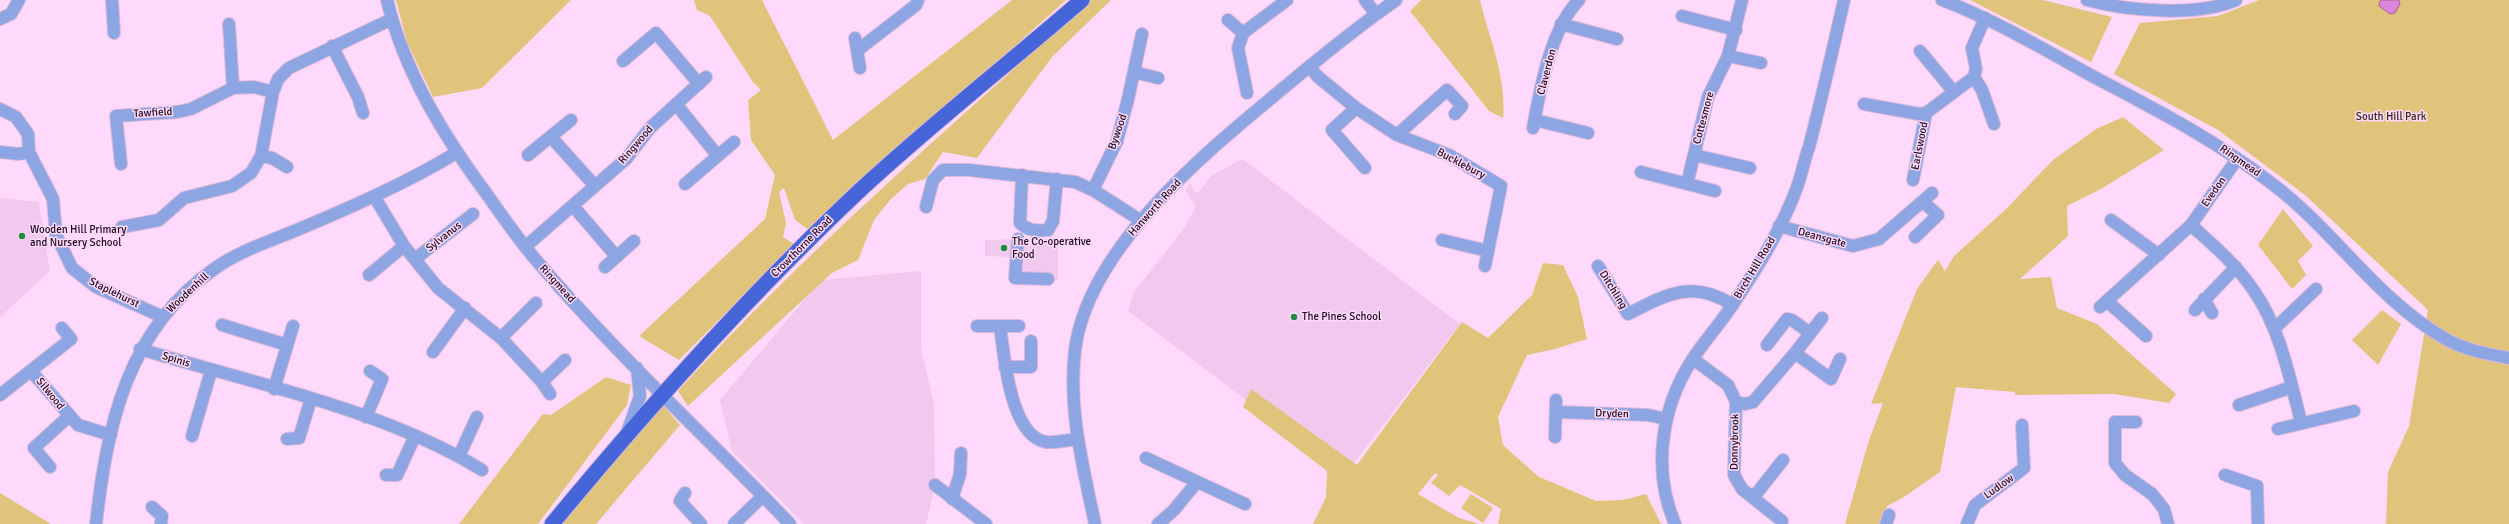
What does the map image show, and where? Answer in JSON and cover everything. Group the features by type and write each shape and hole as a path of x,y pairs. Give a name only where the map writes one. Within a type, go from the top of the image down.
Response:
{"main road":[{"name":"Crowthorne Road","path":"552,524 624,439 744,306 859,192 1082,0"}],"street":[{"path":"0,19 12,14 19,0"},
{"path":"112,0 114,33"},
{"name":"Ringmead","path":"387,0 392,19 415,78 456,153 525,247 582,312 790,524"},
{"path":"858,50 916,5 918,0"},
{"path":"1247,93 1238,48 1243,33 1287,0"},
{"path":"1365,0 1376,14"},
{"name":"Hanworth Road","path":"1095,524 1077,439 1072,388 1078,336 1102,273 1140,220 1218,142 1310,66 1396,0"},
{"name":"Claverdon","path":"1579,0 1569,10 1561,24 1548,65 1534,124 1588,133"},
{"name":"Cottesmore","path":"1687,184 1708,97 1728,56 1736,30 1742,0"},
{"name":"Birch Hill Road","path":"1675,524 1668,508 1662,467 1662,438 1674,392 1693,359 1733,305 1779,226 1796,190 1817,118 1844,0"},
{"name":"Ringmead","path":"1942,0 1985,18 2176,120 2237,159 2297,204 2385,294 2407,313 2450,341 2476,352 2509,358"},
{"path":"2088,0 2127,9 2172,10 2201,8 2236,0"},
{"path":"1682,16 1736,30"},
{"path":"1985,18 1972,48 1976,69 1974,77 1982,90 1994,124"},
{"path":"122,227 159,220 184,198 232,186 251,173 261,156 273,92 278,79 289,68 332,46 392,19"},
{"path":"1228,20 1243,33"},
{"path":"229,24 232,88"},
{"path":"1561,24 1617,39"},
{"name":"Ringwood","path":"525,247 626,159 650,128 703,80 656,33 623,61"},
{"name":"Bywood","path":"1093,190 1117,141 1142,34"},
{"path":"855,38 860,68"},
{"path":"332,46 358,97 363,113"},
{"path":"1920,51 1954,92"},
{"path":"1728,56 1761,63"},
{"name":"Bucklebury","path":"1310,66 1317,76 1356,108 1396,135 1449,155 1505,188 1485,266"},
{"path":"1134,72 1158,78"},
{"name":"Earlswood","path":"1864,104 1919,114 1926,113 1974,77"},
{"name":"Tawfield","path":"121,164 116,116 177,112 192,108 232,88 254,87 273,92"},
{"path":"1396,135 1447,90 1462,106 1455,114"},
{"path":"676,104 717,155"},
{"path":"1356,108 1332,130 1365,168"},
{"name":"Staplehurst","path":"0,109 16,117 28,134 29,152 53,198 56,235 72,268 96,287 163,317"},
{"name":"Earlswood","path":"1913,180 1926,113"},
{"path":"528,155 571,120"},
{"path":"552,136 595,186"},
{"path":"685,184 734,142"},
{"path":"0,152 19,154 29,152"},
{"name":"Woodenhill","path":"96,524 111,435 120,399 140,349 163,317 191,288 214,269 236,256 374,196 456,153"},
{"path":"1694,155 1750,168"},
{"path":"261,156 272,158 287,167"},
{"name":"Evedon","path":"2146,336 2104,304 2127,280 2159,255 2191,225 2237,159"},
{"path":"926,207 933,180 943,170 969,170 1075,182 1093,190 1140,220"},
{"path":"1641,172 1715,191"},
{"path":"1022,175 1020,223 1026,228 1038,231 1048,230 1054,222 1057,179"},
{"name":"Deansgate","path":"1779,226 1852,246 1879,239 1932,193"},
{"name":"Sylvanus","path":"374,196 404,246 438,288 501,338 542,382 550,394"},
{"path":"1915,237 1938,214 1923,202"},
{"path":"573,206 616,256"},
{"name":"Sylvanus","path":"415,259 473,214"},
{"path":"2111,220 2159,255"},
{"path":"2191,225 2236,267 2255,291 2274,329 2301,422"},
{"path":"1018,239 1016,278 1048,279"},
{"path":"1442,240 1488,251"},
{"path":"605,267 634,241"},
{"path":"369,275 404,246"},
{"name":"Ditchling","path":"1598,266 1623,317 1667,294 1700,291 1716,294 1733,305"},
{"path":"2194,310 2236,267"},
{"path":"2274,329 2316,289"},
{"path":"2204,299 2212,312"},
{"path":"501,338 536,303"},
{"path":"433,352 465,308"},
{"name":"Donnybrook","path":"1736,402 1745,404 1753,402 1795,353 1822,318"},
{"path":"1767,345 1787,319 1792,320 1810,333"},
{"path":"222,326 287,345"},
{"path":"274,389 293,326"},
{"path":"977,326 1019,326"},
{"path":"1000,326 1005,367 1012,399 1026,429 1046,442 1077,439"},
{"name":"Silwood","path":"0,394 71,339 62,328"},
{"path":"1005,367 1031,367 1031,341"},
{"name":"Spinis","path":"140,349 311,399 366,417 415,436 459,456 482,470"},
{"path":"1795,353 1830,382 1840,359"},
{"name":"Donnybrook","path":"1693,359 1728,385 1736,402 1734,476 1742,490 1783,519"},
{"path":"542,382 565,360"},
{"path":"624,439 640,396 637,368"},
{"path":"192,436 211,370"},
{"name":"Silwood","path":"31,371 68,417 78,425 111,435"},
{"path":"366,417 382,378 370,371"},
{"path":"2239,405 2292,387"},
{"path":"287,439 299,438 311,399"},
{"name":"Dryden","path":"1555,437 1556,406 1648,415 1667,419"},
{"path":"2278,429 2301,422 2354,411"},
{"name":"Silwood","path":"50,467 34,448 68,417"},
{"path":"459,456 477,417"},
{"path":"2136,422 2115,422 2115,463 2125,476 2152,494 2164,509 2168,524"},
{"name":"Ludlow","path":"1967,524 1976,505 2024,468 2022,425"},
{"path":"386,475 397,475 415,436"},
{"path":"952,499 960,474 961,453"},
{"path":"1146,458 1196,483 1245,504"},
{"path":"1753,498 1783,460"},
{"path":"2225,475 2257,486 2258,524"},
{"path":"1158,524 1174,510 1196,483"},
{"path":"935,485 986,524"},
{"path":"685,494 680,501 700,524"},
{"path":"734,524 763,496"},
{"path":"152,507 162,516 161,524"}],"shaded area":[{"path":"2381,0 2399,0 2400,4 2395,13 2390,14 2379,6"},
{"name":"The Pines School","path":"1242,159 1460,324 1345,475 1128,311 1134,292 1182,231 1196,207 1185,190 1190,183 1197,194 1211,176"},
{"name":"Wooden Hill Primary and Nursery School","path":"0,198 39,202 50,271 0,317"},
{"path":"1058,238 1058,281 1013,280 1012,257 985,256 985,240"},
{"path":"921,271 921,348 934,404 935,485 926,524 804,524 732,451 720,400 821,280"}],"green space":[{"path":"396,0 571,0 482,88 433,97 407,42"},
{"path":"694,0 762,0 833,140 1012,0 1066,0 809,230 795,220 784,188 779,192 786,223 783,237 794,244 679,360 639,336 765,219 775,175 751,140 748,100 761,90 753,82 710,16 697,10"},
{"path":"1091,0 1111,0 1052,57 977,158 943,152 925,179 908,184 891,199 874,220 858,260 832,273 688,406 678,391 727,339 828,239"},
{"path":"1421,0 1480,0 1500,73 1504,103 1503,118 1489,111 1410,11"},
{"path":"1970,0 2043,0 2112,17 2091,62"},
{"name":"South Hill Park","path":"2259,0 2509,0 2509,524 2386,524 2388,472 2409,426 2428,310 2305,195 2218,130 2114,74 2140,23 2218,16"},
{"path":"2123,117 2164,150 2101,189 2067,206 2068,236 2020,279 2051,277 2057,308 2097,324 2176,394 2169,403 2114,394 2015,395 2015,392 1956,387 1940,472 1904,497 1887,506 1881,524 1845,524 1869,440 1883,403 1871,404 1917,289 1938,260 1945,271 1954,256 2006,209 2053,160 2096,129"},
{"path":"2283,209 2313,246 2298,261 2306,275 2292,289 2258,245"},
{"path":"1543,263 1563,265 1578,297 1587,339 1555,349 1527,355 1498,417 1503,445 1539,477 1596,501 1623,500 1646,494 1661,524 1498,524 1501,509 1460,485 1449,496 1431,483 1438,475 1435,473 1418,494 1459,518 1480,524 1313,524 1326,497 1327,471 1243,407 1251,389 1357,465 1462,322 1488,338 1532,295"},
{"path":"2382,310 2401,324 2378,365 2352,340"},
{"path":"606,377 631,385 627,405 538,524 459,524 543,414 551,415"},
{"path":"661,403 680,425 596,524 562,524"},
{"path":"0,493 51,524 0,524"},
{"path":"1471,494 1493,508 1483,523 1461,508"}],"place":[{"name":"Wooden Hill Primary and Nursery School","path":"22,236"},
{"name":"The Co-operative Food","path":"1004,248"},
{"name":"The Pines School","path":"1294,317"}]}
